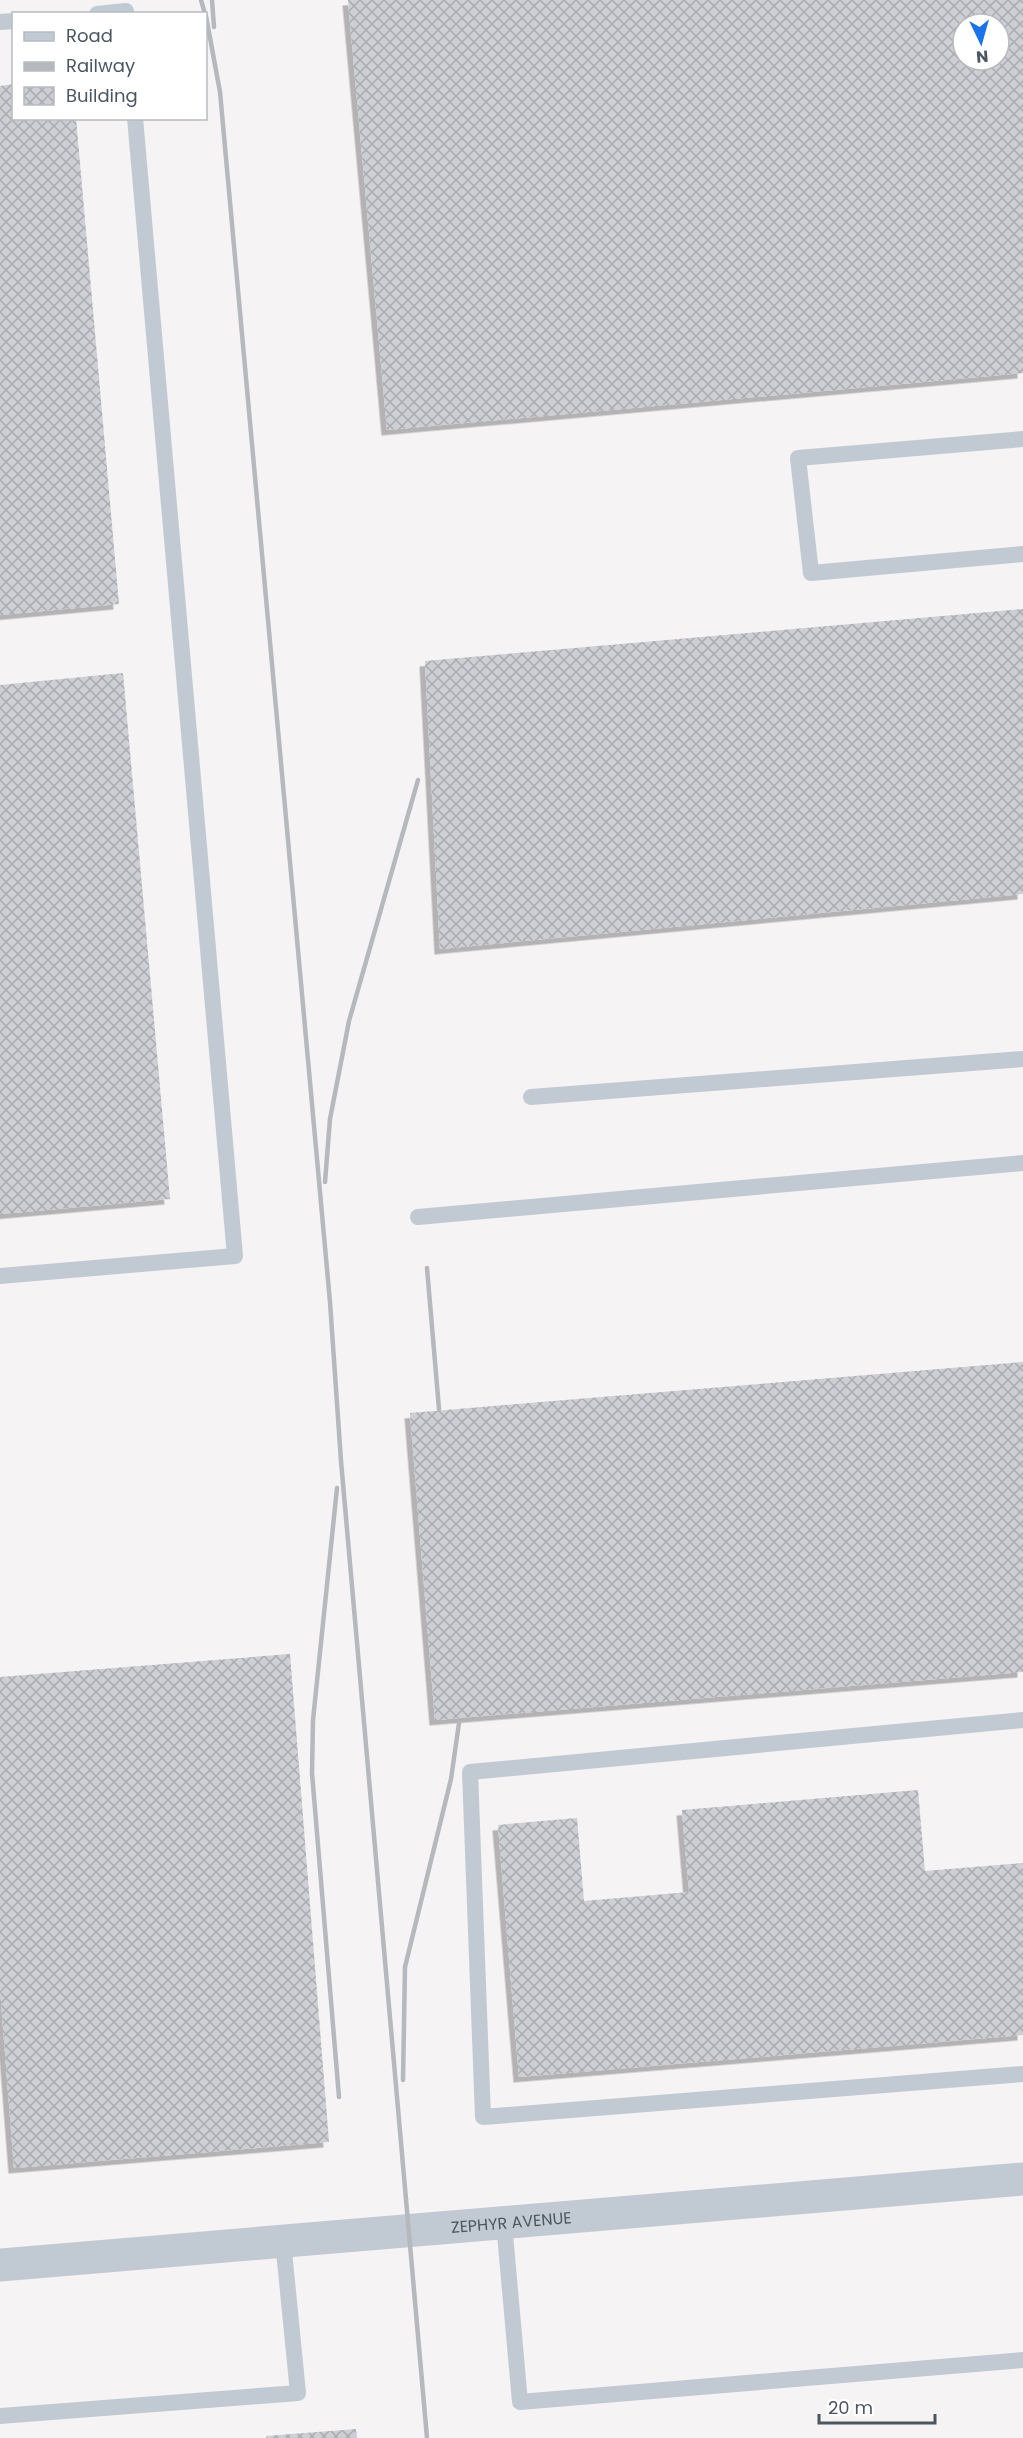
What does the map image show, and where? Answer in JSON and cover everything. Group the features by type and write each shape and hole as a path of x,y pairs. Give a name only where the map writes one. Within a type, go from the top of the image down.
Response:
{"street":[{"name":"ZEPHYR AVENUE","path":"0,2265 1023,2179"}],"lane":[{"path":"0,1276 235,1256 135,120"},
{"path":"1023,439 798,458 811,573 1023,554"},
{"path":"531,1097 1023,1059"},
{"path":"418,1218 1023,1163"},
{"path":"1023,1720 470,1772 483,2117 1023,2074"},
{"path":"504,2223 520,2402 1023,2360"},
{"path":"0,2416 298,2393 283,2241"}],"building":[{"path":"348,0 1023,0 1023,373 387,430"},
{"path":"12,84 12,120 76,120 119,604 0,615 0,86"},
{"path":"1023,609 1023,894 440,949 425,661"},
{"path":"123,673 170,1199 0,1214 0,685"},
{"path":"1023,1362 1023,1672 435,1720 410,1413"},
{"path":"290,1654 329,2142 14,2168 0,1988 0,1677"},
{"path":"918,1790 925,1871 1023,1863 1023,2035 519,2077 498,1825 577,1818 584,1901 689,1892 682,1810"},
{"path":"356,2429 357,2438 266,2438 266,2436"}],"railway":[{"path":"201,0 204,12"},
{"path":"212,0 214,27"},
{"path":"207,21 220,92 330,1302 341,1461 427,2438"},
{"path":"325,1182 330,1119 349,1021 418,780"},
{"path":"427,1268 439,1409"},
{"path":"337,1488 313,1720 312,1773 339,2097"},
{"path":"403,2080 405,1967 451,1779 459,1723"}]}
